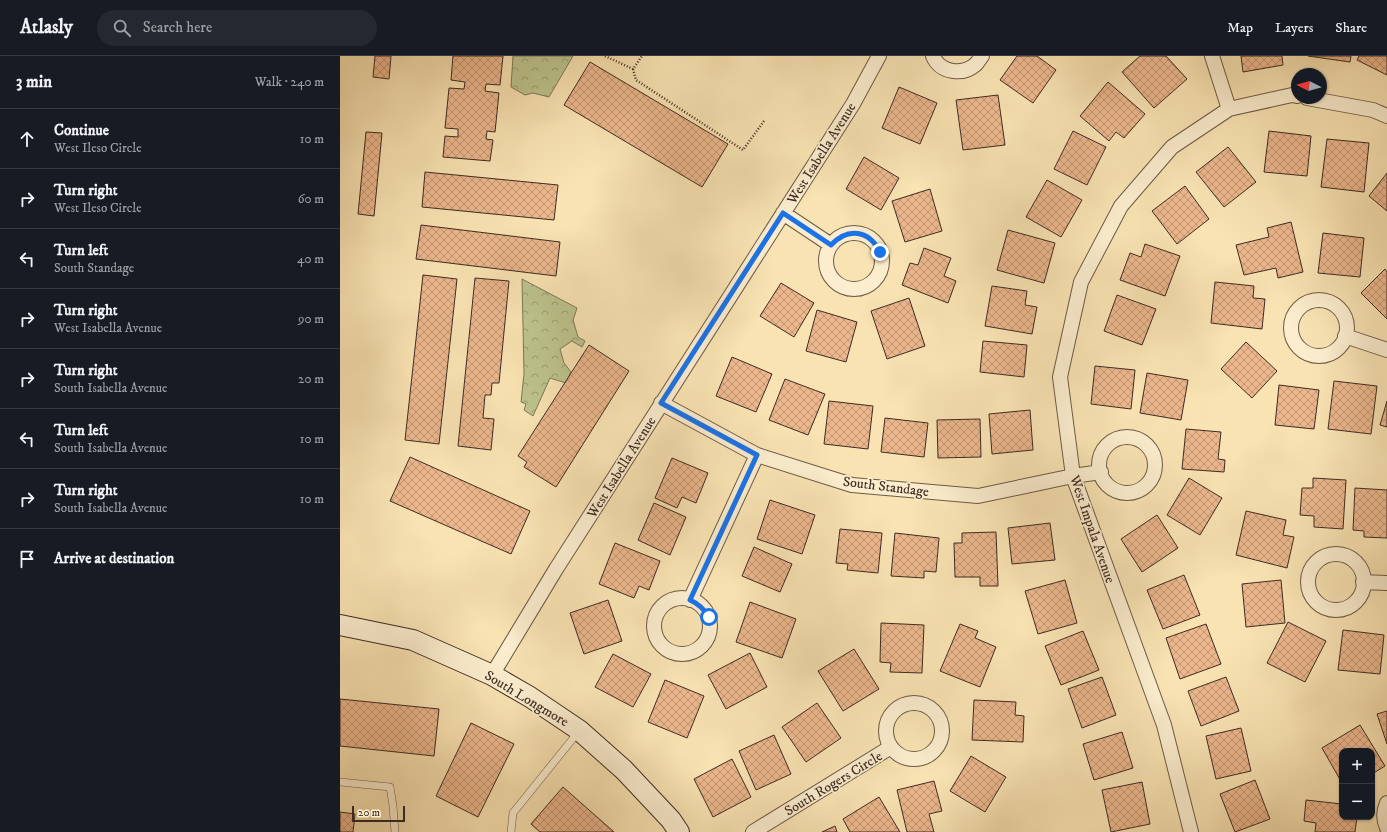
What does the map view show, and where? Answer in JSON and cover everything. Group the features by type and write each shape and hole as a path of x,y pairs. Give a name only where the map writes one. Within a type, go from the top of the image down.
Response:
{"street":[{"name":"West Isabella Avenue","path":"492,676 556,569 853,104 879,56"},
{"path":"932,56 941,66 949,70 959,72 976,64 982,56"},
{"path":"1212,56 1229,109 1291,95"},
{"path":"1327,102 1374,110 1387,116"},
{"name":"West Impala Avenue","path":"1191,832 1164,725 1073,476 1060,376 1081,282 1121,206 1172,147 1229,109"},
{"path":"783,213 831,245"},
{"path":"1345,336 1387,350"},
{"name":"South Standage","path":"661,403 757,455 852,484 978,496 1073,476 1100,472"},
{"path":"690,600 757,455"},
{"path":"1363,582 1387,583"},
{"name":"South Longmore","path":"340,625 413,640 492,676 530,697 579,730 624,770 671,820 678,832"},
{"name":"South Rogers Circle","path":"753,832 891,748"},
{"path":"1387,803 1384,817 1387,828"}],"lane":[{"path":"511,832 513,813 579,730"},
{"path":"340,782 390,787 395,832"}],"path":[{"path":"605,56 633,69 636,80 743,150 764,121"},
{"path":"633,69 642,56"}],"green space":[{"path":"513,56 573,56 549,97 533,93 525,95 511,87"},
{"path":"522,279 577,308 573,320 578,337 585,341 582,347 572,341 560,349 564,363 571,372 566,383 550,378 533,416 524,410 526,404 521,402 524,374"}],"building":[{"path":"375,56 391,56 389,79 373,77"},
{"path":"453,56 503,56 500,85 486,84 485,91 499,93 495,132 487,131 486,139 493,140 490,161 443,157 445,136 458,137 458,129 445,128 449,88 464,89 465,82 451,80"},
{"path":"1017,56 1037,56 1056,70 1033,103 1000,80"},
{"path":"1140,56 1166,56 1187,79 1154,108 1122,72"},
{"path":"1241,56 1282,56 1283,65 1243,72"},
{"path":"1308,56 1351,56 1350,62"},
{"path":"1359,56 1387,56 1387,75 1357,60"},
{"path":"590,62 728,144 702,187 564,105"},
{"path":"1108,82 1145,114 1124,138 1116,132 1109,141 1080,116"},
{"path":"899,87 937,103 920,144 882,128"},
{"path":"998,95 1005,145 963,150 956,100"},
{"path":"1073,131 1106,147 1087,185 1054,169"},
{"path":"1269,131 1311,136 1307,176 1264,172"},
{"path":"366,132 382,133 374,216 358,214"},
{"path":"1327,139 1369,143 1364,192 1321,187"},
{"path":"1228,147 1256,182 1224,207 1196,172"},
{"path":"864,157 899,178 881,210 846,189"},
{"path":"425,172 558,185 554,220 422,207"},
{"path":"1387,173 1387,211 1369,196"},
{"path":"1047,180 1082,200 1061,237 1026,217"},
{"path":"1185,186 1209,219 1177,244 1152,211"},
{"path":"930,189 942,231 905,242 892,201"},
{"path":"1291,222 1303,272 1278,278 1276,268 1244,275 1236,245 1269,237 1267,228"},
{"path":"421,225 560,242 556,276 416,259"},
{"path":"1008,230 1055,243 1044,283 997,270"},
{"path":"1323,233 1364,238 1360,277 1318,273"},
{"path":"1145,244 1180,256 1165,296 1120,280 1130,253 1141,257"},
{"path":"924,248 951,258 944,276 956,281 948,303 902,285 910,263 918,265"},
{"path":"1385,269 1387,272 1387,319 1361,293"},
{"path":"423,275 457,279 439,444 405,440"},
{"path":"475,278 509,281 499,383 492,383 491,395 485,395 483,418 494,419 491,450 458,446"},
{"path":"1215,282 1254,286 1253,298 1265,299 1262,329 1211,323"},
{"path":"781,283 814,303 794,337 760,316"},
{"path":"992,286 1027,291 1025,305 1037,307 1032,334 985,326"},
{"path":"1117,295 1156,309 1142,345 1104,331"},
{"path":"909,298 925,346 887,359 871,311"},
{"path":"817,310 857,322 846,362 806,351"},
{"path":"983,341 1027,345 1024,377 980,372"},
{"path":"1246,342 1277,371 1252,398 1221,369"},
{"path":"589,345 629,371 556,487 524,467 527,462 518,456"},
{"path":"732,357 772,374 756,412 716,396"},
{"path":"1095,366 1135,370 1131,409 1091,404"},
{"path":"1147,373 1188,380 1181,420 1140,413"},
{"path":"785,379 825,394 808,435 769,420"},
{"path":"1334,381 1377,386 1371,434 1328,429"},
{"path":"1279,385 1319,390 1314,429 1275,425"},
{"path":"829,401 873,406 868,449 824,444"},
{"path":"1387,401 1387,427 1380,425"},
{"path":"1030,410 1033,450 992,454 989,414"},
{"path":"885,418 928,423 924,457 881,452"},
{"path":"980,419 981,457 938,458 937,420"},
{"path":"1186,429 1221,432 1218,459 1225,460 1224,472 1182,469"},
{"path":"410,457 530,511 511,554 390,501"},
{"path":"672,458 708,473 696,503 682,497 677,508 655,498"},
{"path":"1189,478 1222,498 1200,535 1167,515"},
{"path":"1313,478 1346,480 1343,529 1314,527 1314,516 1300,515 1302,488 1313,488"},
{"path":"1355,488 1387,490 1387,538 1364,537 1364,531 1353,530"},
{"path":"770,500 815,515 802,554 757,539"},
{"path":"654,503 686,517 670,555 638,540"},
{"path":"1246,511 1286,520 1283,535 1294,537 1287,568 1236,555"},
{"path":"1157,515 1178,548 1142,572 1121,539"},
{"path":"1050,523 1055,560 1012,564 1008,528"},
{"path":"840,529 882,533 878,573 847,570 848,564 836,563"},
{"path":"996,532 998,586 980,586 980,577 955,577 954,543 962,543 962,533"},
{"path":"895,533 939,538 936,572 924,571 924,578 891,576"},
{"path":"615,543 660,561 649,590 639,586 634,598 599,584"},
{"path":"754,547 792,564 780,592 742,576"},
{"path":"1184,575 1200,615 1163,629 1147,590"},
{"path":"1065,580 1077,623 1038,634 1025,591"},
{"path":"1281,580 1285,623 1246,627 1242,584"},
{"path":"608,600 622,641 584,654 570,613"},
{"path":"750,602 796,619 782,658 736,642"},
{"path":"1288,622 1326,641 1305,682 1267,663"},
{"path":"881,623 924,625 922,673 890,672 891,663 880,662"},
{"path":"960,624 978,631 975,638 996,647 980,687 940,671"},
{"path":"1206,624 1221,664 1180,679 1166,638"},
{"path":"1343,630 1384,635 1380,674 1338,670"},
{"path":"1083,631 1099,670 1061,685 1045,646"},
{"path":"854,649 879,689 843,711 818,671"},
{"path":"750,653 767,687 726,709 708,675"},
{"path":"613,654 651,674 633,707 595,687"},
{"path":"1102,677 1116,715 1082,728 1068,689"},
{"path":"1226,677 1239,711 1201,726 1188,691"},
{"path":"665,680 704,696 687,738 648,722"},
{"path":"340,699 439,709 434,756 340,746"},
{"path":"974,700 1016,702 1015,715 1024,716 1023,742 972,740"},
{"path":"817,703 841,738 806,762 782,727"},
{"path":"1387,711 1387,744 1377,714"},
{"path":"471,723 514,744 478,817 436,796"},
{"path":"1360,725 1374,748 1339,748 1339,778 1322,748"},
{"path":"1241,728 1251,771 1216,779 1206,736"},
{"path":"1122,732 1133,768 1094,780 1083,744"},
{"path":"774,735 791,774 756,790 739,751"},
{"path":"1375,750 1385,766 1375,772"},
{"path":"971,756 1006,777 985,812 950,791"},
{"path":"732,759 751,797 713,817 694,779"},
{"path":"1255,780 1270,819 1235,832 1220,794"},
{"path":"934,781 942,811 929,814 934,832 907,832 897,790"},
{"path":"1142,782 1150,824 1111,832 1102,790"},
{"path":"563,787 614,832 540,832 531,824"},
{"path":"879,797 900,832 850,832 843,819"},
{"path":"1306,800 1339,804 1339,820 1357,820 1355,832 1315,832 1316,823 1304,821"},
{"path":"340,812 355,814 353,832 340,832"},
{"path":"835,826 837,832 822,832"}],"route":[{"path":"709,617 698,604 690,600 757,455 661,403 783,213 831,245 837,238 845,234 862,234 870,238 876,244 880,252"}]}
